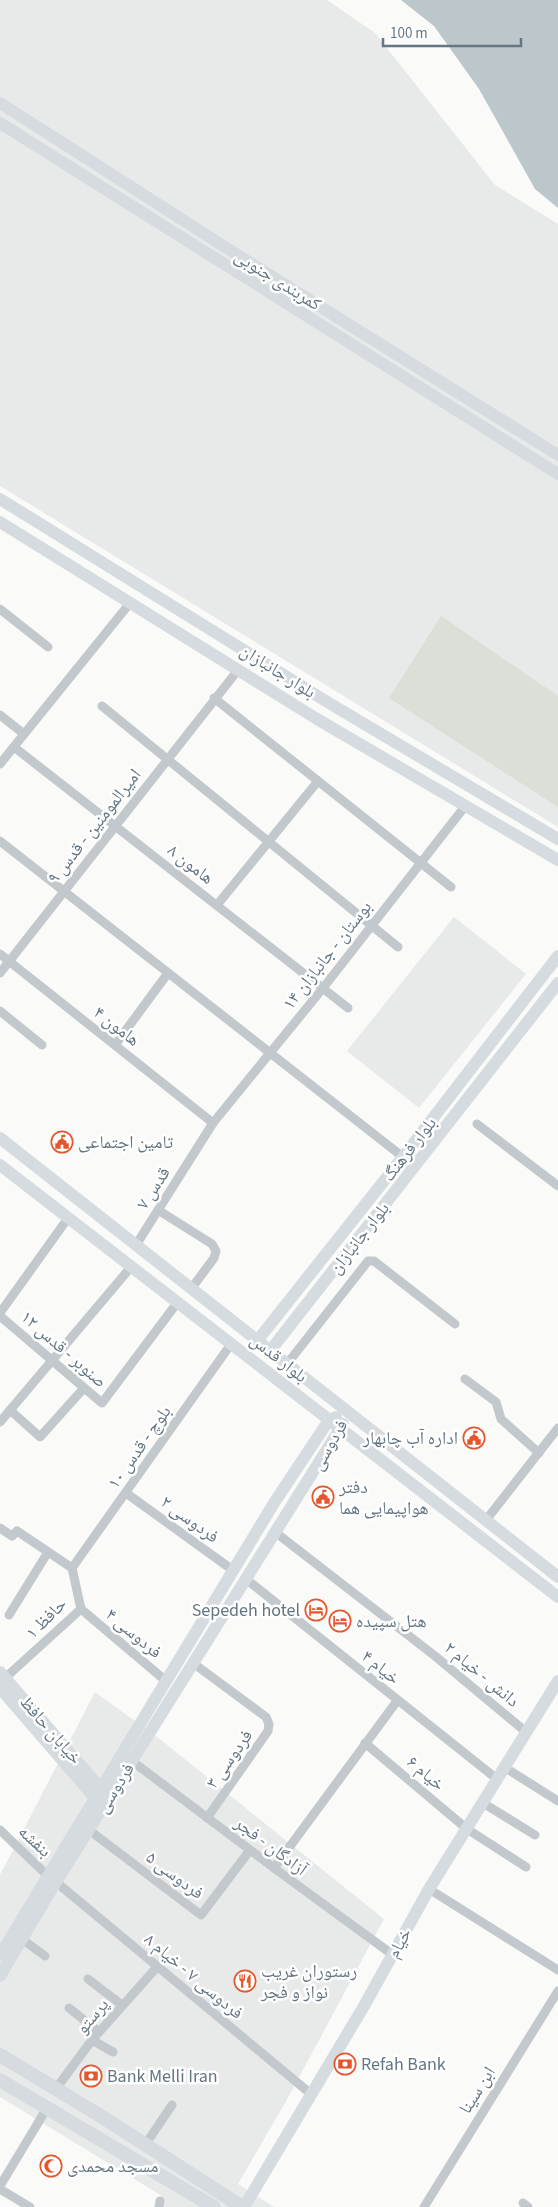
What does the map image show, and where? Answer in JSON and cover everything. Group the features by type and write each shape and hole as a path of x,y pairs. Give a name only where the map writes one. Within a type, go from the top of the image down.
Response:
{"main road":[{"path":"0,2055 243,2207"},
{"path":"1,2082 214,2207"}],"street":[{"name":"کمربندی جنوبی","path":"0,103 558,455"},
{"name":"کمربندی جنوبی","path":"0,123 558,474"},
{"path":"40,148 48,135"},
{"name":"بلوار جانبازان","path":"0,499 329,703 558,839"},
{"name":"بلوار جانبازان","path":"0,522 317,719 558,860"},
{"path":"0,764 130,603"},
{"path":"0,609 48,647"},
{"name":"امیرالمومنین - قدس ۹","path":"0,973 214,698 238,670"},
{"path":"214,698 451,887"},
{"path":"317,719 329,703"},
{"path":"102,706 398,947"},
{"path":"0,715 24,734"},
{"name":"هامون ۸","path":"14,747 348,1008"},
{"path":"217,906 318,781"},
{"name":"بوستان - جانبازان ۱۴","path":"213,1123 323,988 466,805"},
{"path":"0,842 404,1157"},
{"name":"هامون ۴","path":"0,954 213,1123"},
{"name":"بلوار فرهنگ","path":"257,1341 404,1157 558,956"},
{"path":"115,1045 168,974"},
{"name":"بلوار جانبازان","path":"270,1351 558,983"},
{"path":"0,1011 42,1045"},
{"name":"قدس ۷","path":"136,1245 213,1123"},
{"path":"477,1124 558,1186"},
{"name":"بلوار قدس","path":"0,1138 558,1577"},
{"name":"بلوار قدس","path":"0,1165 558,1597"},
{"path":"158,1210 212,1244 216,1251 214,1258 191,1288"},
{"path":"0,1314 68,1218"},
{"path":"287,1364 368,1261 374,1261 455,1324"},
{"path":"0,1422 132,1267"},
{"name":"صنوبر - قدس ۱۲","path":"0,1314 102,1403 177,1302"},
{"name":"بلوچ - قدس ۱۰","path":"72,1568 232,1344"},
{"path":"465,1379 496,1402 501,1419 539,1453"},
{"path":"10,1410 40,1437 84,1388"},
{"name":"فردوسی","path":"0,1976 22,1940 98,1793 274,1504 329,1420 347,1412"},
{"name":"فردوسی","path":"0,1955 52,1879 89,1830 341,1430 347,1412"},
{"path":"476,1534 558,1428"},
{"name":"فردوسی ۲","path":"126,1493 234,1571"},
{"path":"0,1528 12,1536 17,1531 72,1568"},
{"name":"دانش - خیام ۲","path":"275,1532 435,1656 526,1732"},
{"path":"9,1615 48,1552"},
{"name":"حافظ ۱","path":"2,1679 81,1609 72,1568"},
{"name":"خیام ۴","path":"246,1579 497,1779"},
{"name":"فردوسی ۴","path":"81,1609 166,1681"},
{"name":"فردوسی ۳","path":"193,1663 266,1717 269,1724 268,1731 207,1818"},
{"name":"خیابان حافظ","path":"2,1679 98,1793"},
{"name":"خیام","path":"243,2207 393,1955 430,1889 558,1681"},
{"path":"274,1868 397,1701"},
{"name":"خیام ۶","path":"365,1743 467,1829 526,1867"},
{"name":"آزادگان - فجر","path":"132,1760 207,1818 393,1955"},
{"path":"504,1768 558,1801"},
{"path":"483,1803 535,1835"},
{"name":"بنفشه","path":"0,1830 52,1879"},
{"name":"فردوسی ۵","path":"89,1830 201,1915 250,1850"},
{"name":"فردوسی ۷ - خیام ۸","path":"52,1879 311,2094"},
{"path":"430,1889 558,1970"},
{"path":"22,1940 45,1956"},
{"name":"پرستو","path":"55,2090 92,2040 157,1966"},
{"path":"88,1979 122,2005"},
{"name":"ابن سینا","path":"424,2207 558,1991"},
{"path":"68,2008 99,2032"},
{"path":"92,2040 113,2052"},
{"path":"145,2145 172,2106"},
{"path":"30,2207 0,2188 47,2108"}],"shaded area":[{"path":"0,0 327,0 375,33 495,185 558,224 558,827 0,486"},
{"path":"401,0 558,0 558,208 535,189 479,89 434,26"},
{"path":"441,616 558,696 558,807 389,698"},
{"path":"454,917 526,974 419,1108 347,1051"},
{"path":"95,1692 161,1740 384,1919 289,2096 238,2184 274,2207 159,2207 162,2196 0,2097 0,1875"}],"place":[{"name":"تامین اجتماعی","path":"62,1142"},
{"name":"اداره آب چابهار","path":"474,1438"},
{"name":"دفتر هواپیمایی هما","path":"323,1497"},
{"name":"Sepedeh hotel","path":"316,1610"},
{"name":"هتل سپیده","path":"340,1621"},
{"name":"رستوران غریب نواز و فجر","path":"245,1981"},
{"name":"Refah Bank","path":"345,2064"},
{"name":"Bank Melli Iran","path":"91,2076"},
{"name":"مسجد محمدی","path":"51,2166"}]}
